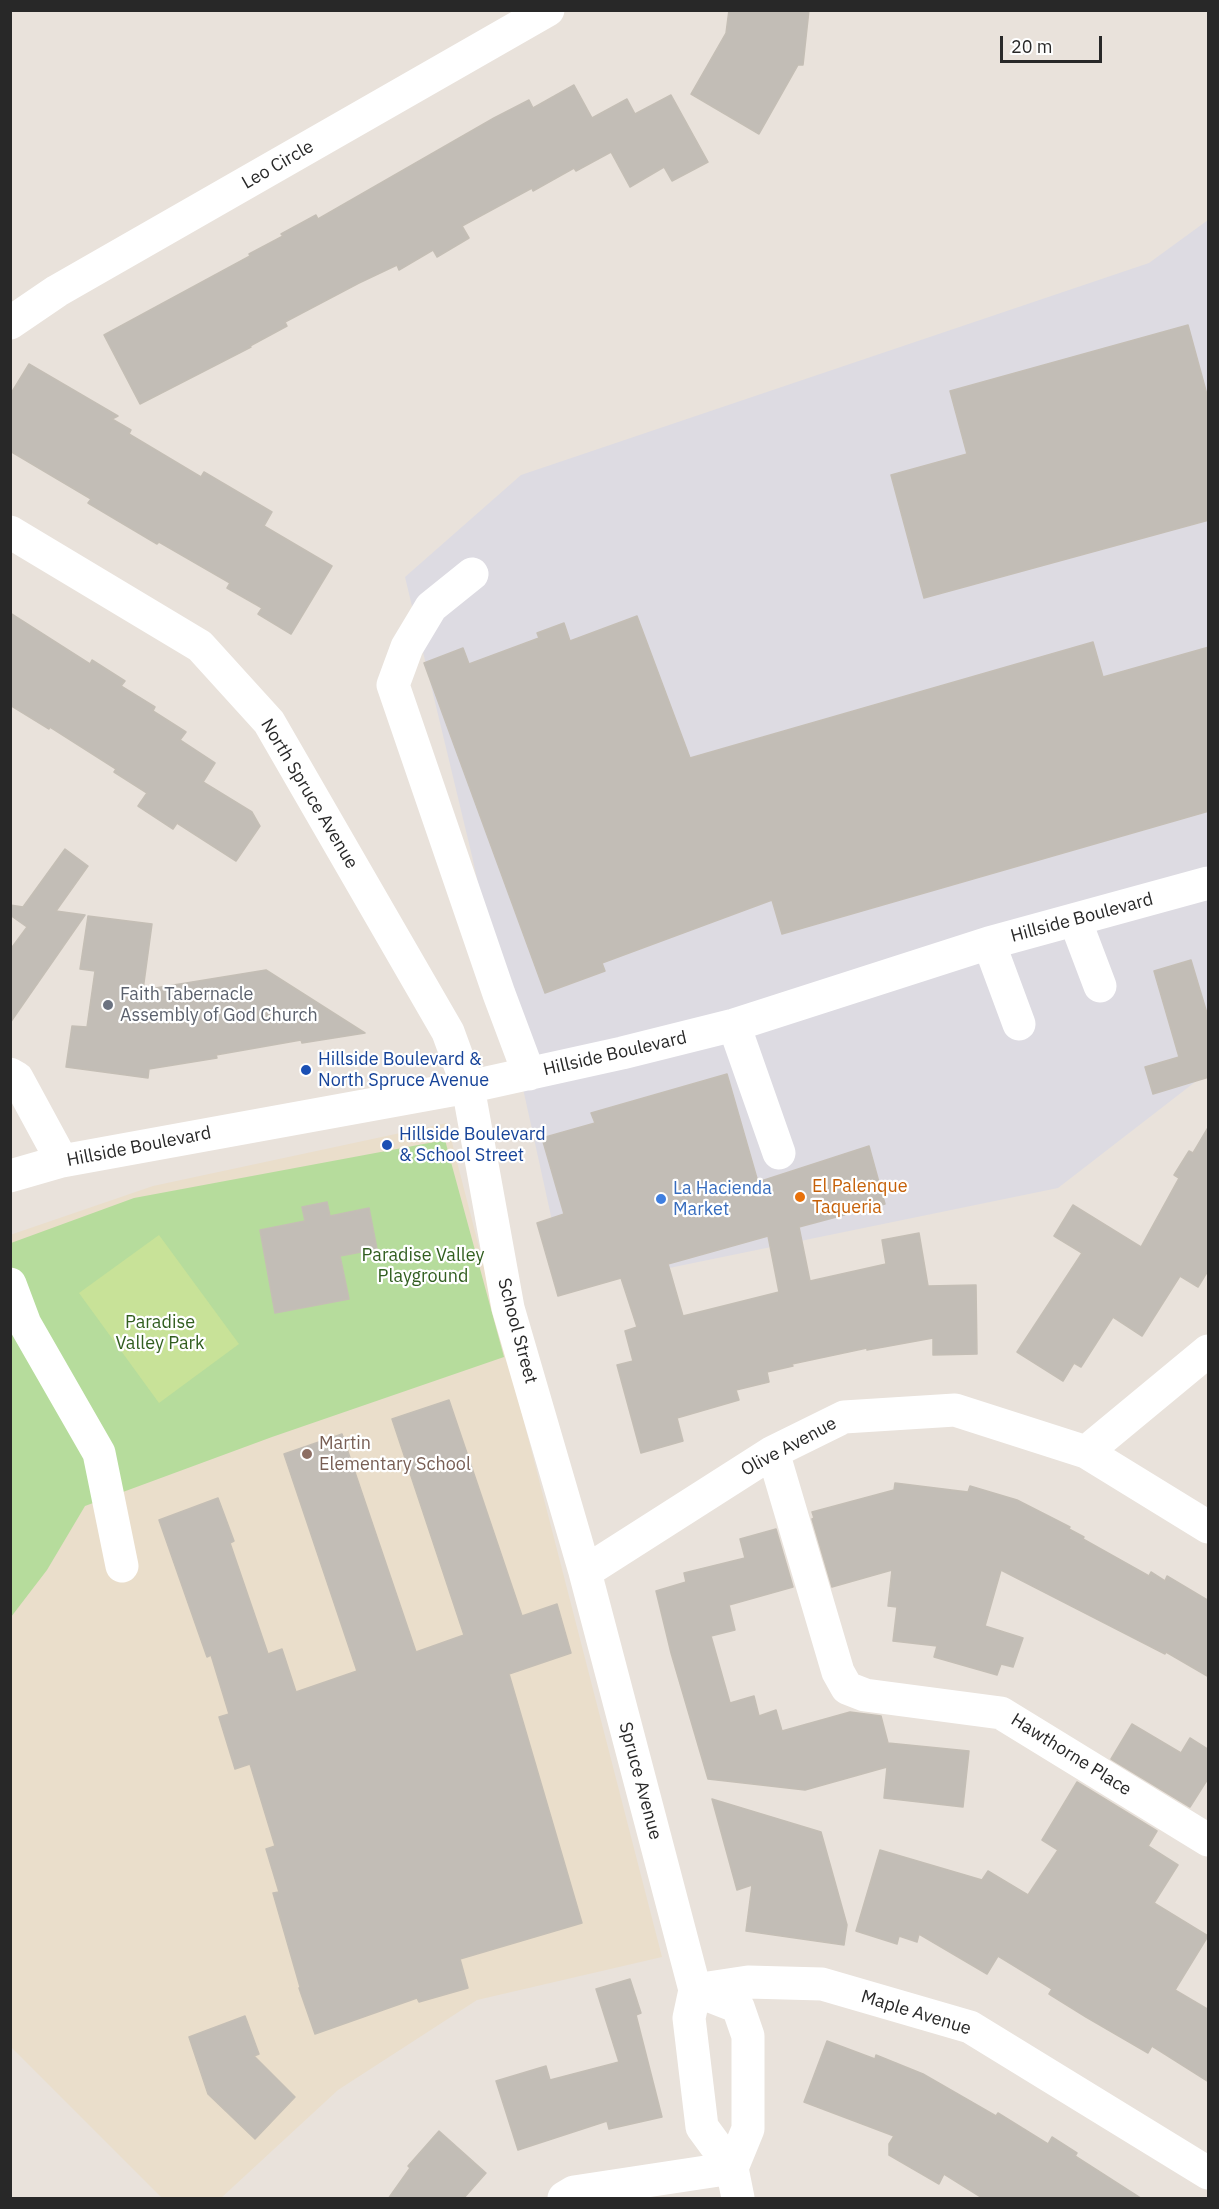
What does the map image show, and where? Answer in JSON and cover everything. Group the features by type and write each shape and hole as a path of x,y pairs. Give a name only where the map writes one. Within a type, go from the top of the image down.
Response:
{"street":[{"name":"Leo Circle","path":"10,323 57,291 548,10"},
{"name":"North Spruce Avenue","path":"10,532 200,646 269,722 448,1032 468,1087"},
{"path":"472,574 431,607 407,647 393,685 495,983 529,1074"},
{"name":"Hillside Boulevard","path":"10,1176 62,1161 468,1087 734,1025 989,943 1209,883"},
{"path":"1075,920 1100,986"},
{"path":"989,943 1019,1024"},
{"path":"734,1025 779,1153"},
{"path":"10,1074 17,1078 62,1161"},
{"name":"School Street","path":"468,1087 508,1308 585,1572"},
{"path":"10,1284 25,1324 99,1453 122,1566"},
{"path":"1086,1452 1209,1351"},
{"name":"Olive Avenue","path":"585,1572 774,1452 844,1417 955,1410 1086,1452 1209,1527"},
{"name":"Hawthorne Place","path":"774,1452 838,1672 847,1688 865,1695 1001,1713 1209,1840"},
{"name":"Spruce Avenue","path":"585,1572 695,1990 689,2018 702,2127 735,2183"},
{"name":"Maple Avenue","path":"695,1990 748,1982 822,1984 970,2027 1209,2173"},
{"path":"564,2199 574,2192 735,2183 748,2129 748,2036 738,2007 695,1990"}],"shaded area":[{"path":"1208,220 1208,1072 1058,1188 567,1289 472,856 405,577 521,475 1149,263"},
{"path":"447,1123 662,1957 477,2000 338,2090 221,2198 162,2198 11,2047 10,1235 153,1186"}],"green space":[{"name":"Paradise Valley Park","path":"445,1140 504,1357 272,1437 85,1506 47,1570 11,1617 11,1243 134,1198"},
{"path":"159,1235 239,1344 159,1403 79,1293"}],"building":[{"path":"729,10 809,10 803,65 798,65 759,134 691,94 726,33"},
{"path":"574,85 592,118 627,99 635,114 671,95 708,162 672,181 664,167 630,187 611,152 576,171 574,168 533,191 532,188 462,226 469,238 437,257 433,250 399,270 397,265 359,283 285,322 287,326 251,347 140,404 104,335 250,256 249,254 283,236 281,234 316,215 318,219 494,118 529,100 533,108"},
{"path":"1188,325 1209,402 1209,520 924,598 891,475 967,454 950,391"},
{"path":"29,364 118,416 112,419 131,430 129,434 201,477 204,472 272,512 264,526 332,566 291,634 258,614 262,608 227,588 230,583 159,542 157,544 88,503 91,499 10,451 10,395"},
{"path":"10,613 90,664 92,660 125,681 121,686 155,707 153,711 186,732 180,740 215,763 203,782 252,812 260,826 236,861 177,823 173,829 138,806 147,793 114,772 116,769 50,727 49,729 10,705"},
{"path":"637,616 690,758 1093,642 1103,677 1209,647 1209,811 782,934 772,900 602,963 605,971 545,993 424,663 463,648 469,664 539,638 537,633 564,623 570,641"},
{"path":"65,849 88,866 56,911 85,915 10,1023 10,950 27,927 10,915 10,905 23,907"},
{"path":"88,916 152,924 143,990 266,970 365,1033 302,1043 301,1040 216,1055 217,1058 149,1069 148,1078 66,1067 72,1026 87,1027 95,971 80,969"},
{"path":"1191,960 1209,1020 1209,1077 1153,1094 1145,1067 1179,1057 1154,971"},
{"path":"727,1074 758,1182 869,1146 885,1204 799,1227 810,1281 886,1264 882,1240 919,1233 928,1286 976,1285 977,1354 933,1355 933,1338 867,1350 867,1348 792,1364 793,1366 767,1372 769,1382 736,1390 739,1400 677,1418 683,1441 641,1453 617,1365 633,1361 625,1331 637,1327 621,1278 558,1296 537,1223 564,1214 542,1138 595,1123 591,1113","holes":["768,1236 779,1292 683,1316 668,1264"]},
{"path":"1209,1126 1209,1269 1198,1287 1180,1276 1142,1336 1113,1317 1081,1367 1074,1363 1063,1381 1017,1352 1082,1253 1054,1236 1073,1205 1141,1247 1179,1178 1174,1175 1189,1151 1193,1153"},
{"path":"327,1202 330,1216 369,1208 377,1249 340,1256 349,1299 275,1313 260,1230 305,1221 302,1207"},
{"path":"449,1400 522,1616 557,1604 571,1653 509,1674 582,1923 460,1959 468,1988 419,2002 417,1998 315,2034 299,1988 273,1893 279,1892 266,1849 275,1846 250,1764 235,1769 219,1717 229,1714 211,1655 207,1657 159,1520 218,1498 234,1541 230,1543 268,1654 282,1649 296,1692 357,1671 284,1454 342,1434 416,1652 464,1635 392,1419"},
{"path":"895,1483 968,1492 970,1486 1017,1500 1070,1527 1069,1529 1084,1537 1083,1539 1149,1576 1151,1572 1165,1581 1167,1576 1209,1601 1209,1677 1166,1652 1165,1654 1001,1570 985,1626 1023,1638 1013,1667 1001,1664 997,1675 934,1657 937,1646 893,1641 897,1607 888,1606 892,1570 832,1587 812,1519 814,1518 812,1512 894,1490"},
{"path":"776,1529 793,1587 729,1605 735,1630 711,1636 730,1703 754,1696 759,1716 776,1710 782,1731 850,1712 881,1716 888,1743 969,1751 963,1807 884,1798 887,1767 805,1790 708,1779 671,1653 656,1591 686,1582 684,1573 745,1558 740,1539"},
{"path":"1132,1724 1181,1753 1190,1738 1209,1750 1209,1777 1190,1807 1111,1759"},
{"path":"1077,1782 1157,1831 1148,1846 1178,1865 1154,1903 1208,1936 1175,1990 1209,2010 1209,2082 1152,2046 1148,2053 1086,2017 1049,1994 1052,1989 998,1956 987,1974 919,1934 917,1942 899,1936 897,1944 856,1931 880,1850 982,1880 988,1871 1028,1895 1058,1850 1042,1840"},
{"path":"712,1799 821,1832 847,1925 844,1945 746,1931 752,1885 737,1890"},
{"path":"630,1979 641,2013 636,2015 662,2117 609,2129 607,2121 518,2150 496,2081 546,2066 550,2080 619,2062 596,1989"},
{"path":"245,2016 259,2054 254,2056 295,2097 255,2139 208,2094 189,2037"},
{"path":"827,2041 875,2059 876,2055 923,2074 996,2116 998,2113 1048,2144 1052,2137 1077,2153 1075,2156 1142,2199 984,2199 944,2174 939,2184 889,2155 889,2144 894,2136 804,2102"},
{"path":"439,2131 486,2173 463,2199 388,2199 410,2168 408,2166"}],"place":[{"name":"Faith Tabernacle Assembly of God Church","path":"108,1005"},
{"name":"Hillside Boulevard & North Spruce Avenue","path":"306,1070"},
{"name":"Hillside Boulevard & School Street","path":"387,1145"},
{"name":"El Palenque Taqueria","path":"800,1197"},
{"name":"La Hacienda Market","path":"661,1199"},
{"name":"Martin Elementary School","path":"307,1454"}],"park label":[{"name":"Paradise Valley Playground","path":"423,1266"}]}
